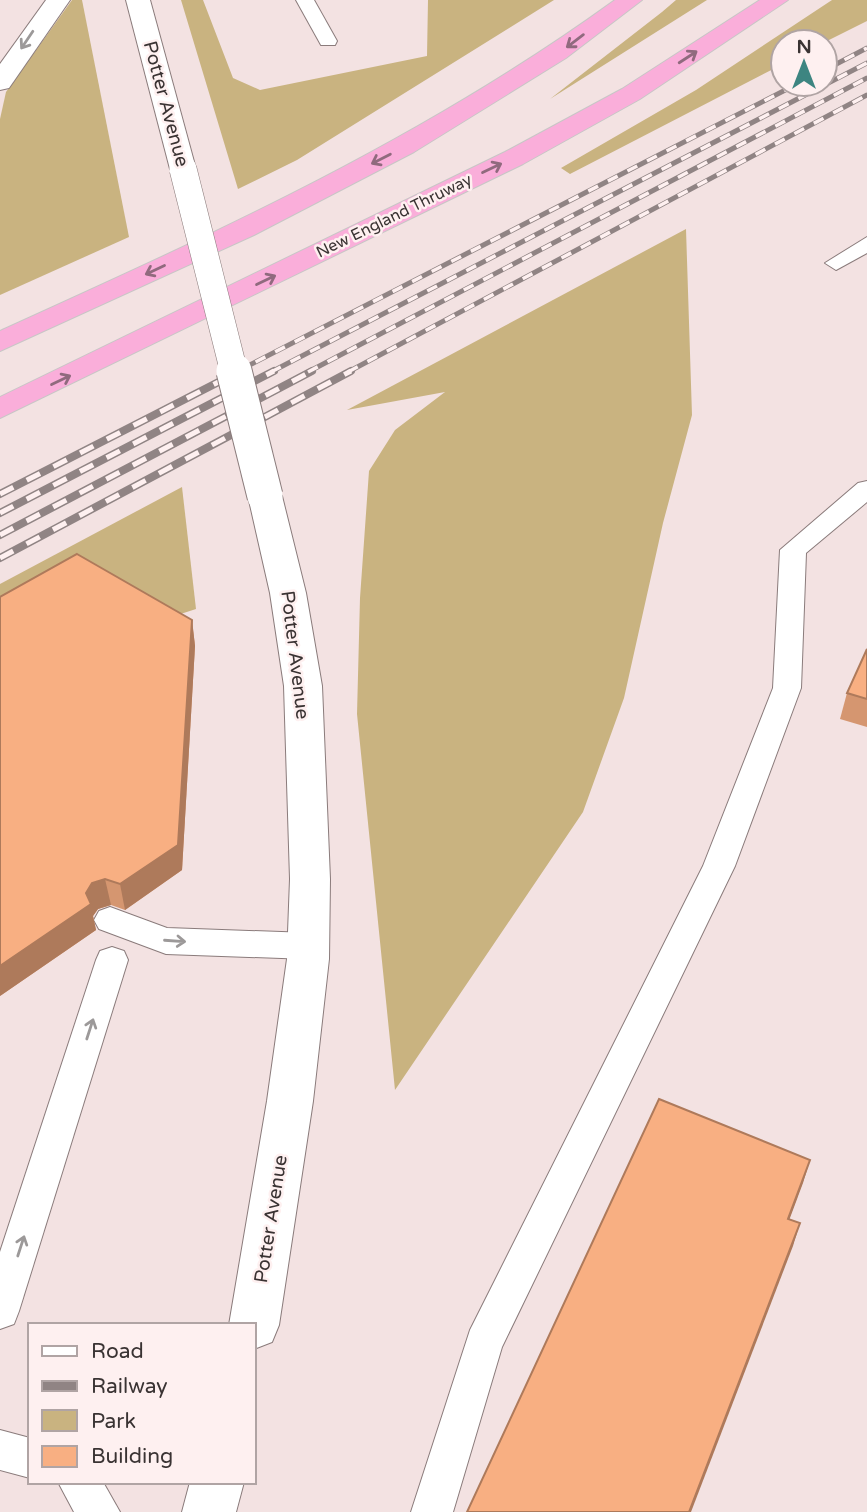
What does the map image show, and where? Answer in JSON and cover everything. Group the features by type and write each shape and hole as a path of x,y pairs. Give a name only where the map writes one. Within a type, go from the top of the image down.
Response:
{"highway":[{"path":"0,342 296,203 399,150 564,49 630,0"},
{"name":"New England Thruway","path":"0,409 514,158 631,94 776,0"}],"street":[{"path":"0,83 29,37 58,0"},
{"name":"Potter Avenue","path":"138,0 265,496 288,593 303,686 310,879 309,946 290,1101 254,1323"},
{"path":"209,1512 216,1484"}],"lane":[{"path":"305,0 328,41"},
{"path":"835,263 867,244"},
{"path":"432,1512 484,1343 719,866 787,688 793,550 867,489"},
{"path":"110,920 166,942 309,946"},
{"path":"0,1311 112,960"},
{"path":"0,1450 28,1457"},
{"path":"79,1484 99,1512"}],"green space":[{"path":"72,0 82,0 129,237 0,295 0,119 6,92"},
{"path":"181,0 203,0 233,78 260,90 427,56 428,0 554,0 297,160 238,189"},
{"path":"676,0 707,0 550,99 662,12"},
{"path":"832,0 867,0 867,21 839,35 839,28 790,28"},
{"path":"769,42 769,71 570,174 561,168 696,90"},
{"path":"686,229 692,415 663,523 624,698 583,812 395,1090 357,714 360,598 369,471 395,430 445,392 347,410"},
{"path":"182,487 196,609 162,620 0,620 0,584"}],"building":[{"path":"77,554 192,620 178,845 120,884 105,879 92,883 86,893 91,904 0,966 0,597"},
{"path":"867,649 867,699 847,693"},
{"path":"659,1099 810,1160 788,1219 800,1223 689,1512 467,1512"}],"railway":[{"path":"839,63 867,48"},
{"path":"271,372 867,63"},
{"path":"308,372 867,78"},
{"path":"348,372 867,95"},
{"path":"236,372 770,98"},
{"path":"0,494 240,371"},
{"path":"0,513 274,371"},
{"path":"0,535 312,371"},
{"path":"0,558 351,371"}]}
